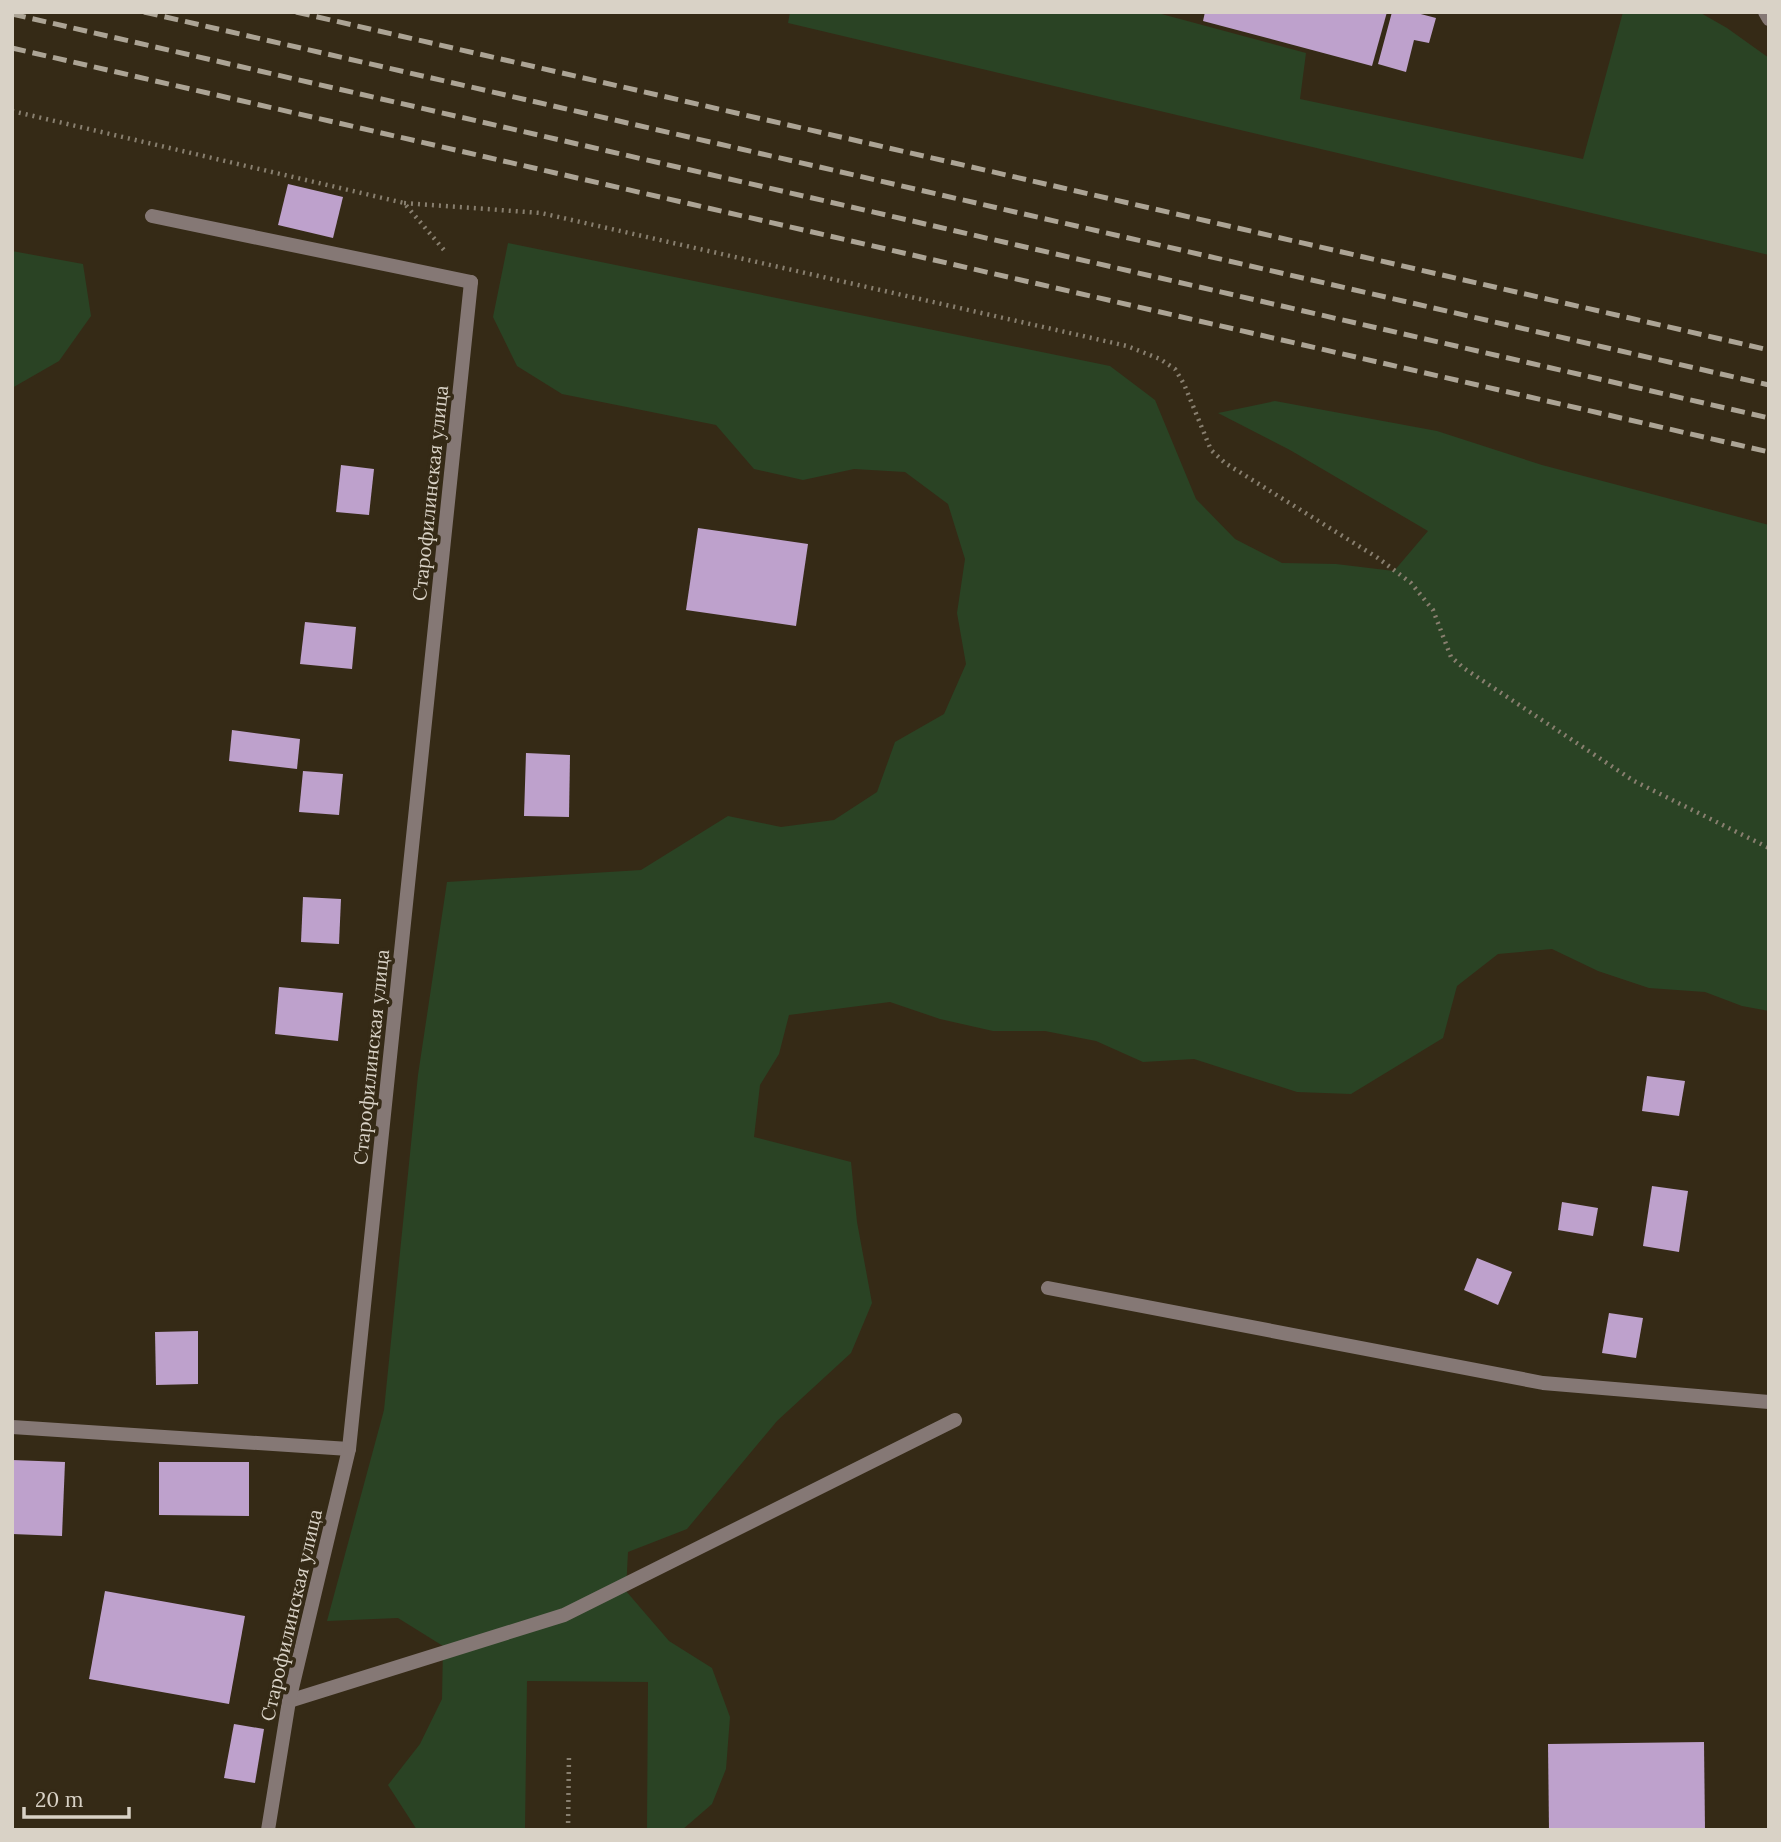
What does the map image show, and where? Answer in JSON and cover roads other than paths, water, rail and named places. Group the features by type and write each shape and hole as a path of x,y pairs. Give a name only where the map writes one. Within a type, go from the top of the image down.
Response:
{"street":[{"path":"1765,12 1769,19"},
{"name":"Старофилинская улица","path":"152,216 471,282 349,1449 289,1701 268,1830"},
{"path":"1048,1288 1543,1383 1769,1402"},
{"path":"289,1701 564,1615 955,1420"},
{"path":"12,1427 349,1449"}],"railway":[{"path":"144,12 1769,385"},
{"path":"296,12 1769,350"},
{"path":"12,14 1769,418"},
{"path":"12,48 1769,452"}]}
